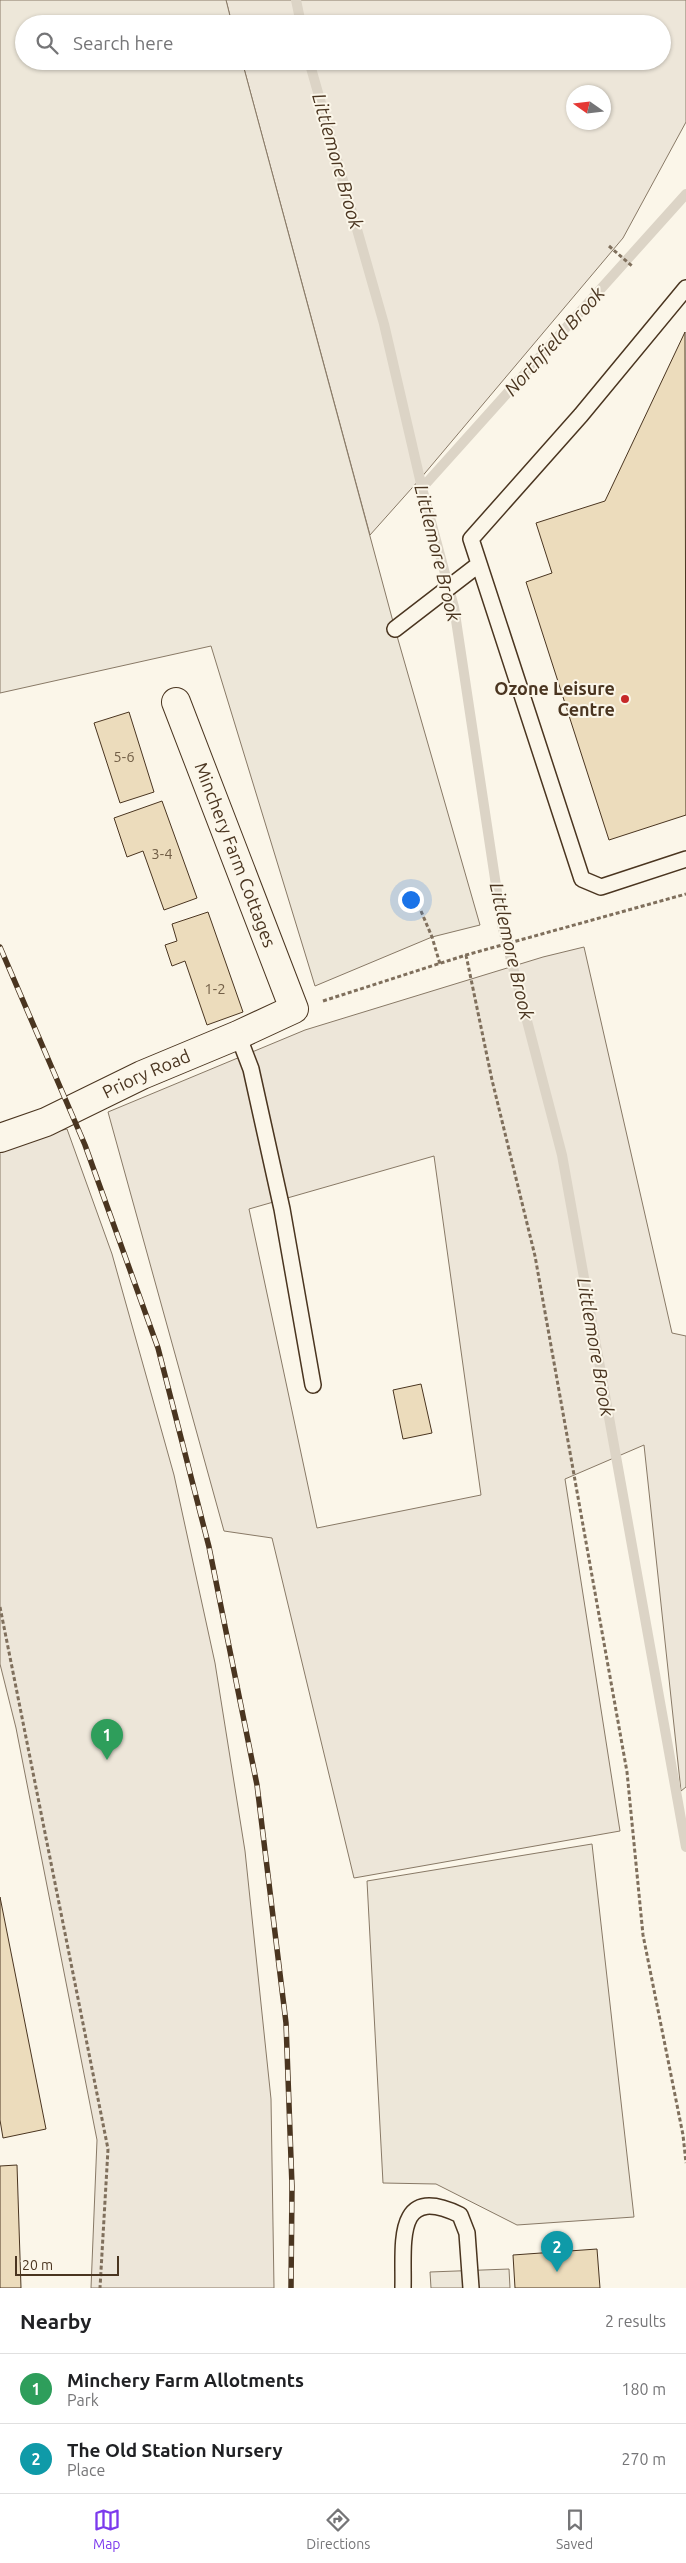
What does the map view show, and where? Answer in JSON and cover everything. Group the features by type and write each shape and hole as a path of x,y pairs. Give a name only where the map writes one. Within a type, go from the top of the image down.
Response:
{"street":[{"name":"Minchery Farm Cottages","path":"176,702 294,1009"},
{"name":"Priory Road","path":"0,1138 46,1122 142,1075 238,1035 294,1009"}],"lane":[{"path":"686,288 581,415 471,539 582,879 601,887 686,858"},
{"path":"395,629 478,565"},
{"path":"238,1035 251,1069 282,1209 312,1385"},
{"path":"403,2288 404,2228 412,2212 426,2205 443,2207 460,2215 467,2232 471,2288"}],"path":[{"path":"609,246 632,266"},
{"path":"294,1009 466,955 686,894"},
{"path":"421,911 440,964"},
{"path":"466,955 492,1080 535,1256 627,1772 643,1935 685,2135 686,2164"},
{"path":"0,1607 108,2148 100,2288"}],"shaded area":[{"path":"0,0 226,0 230,15 15,15 15,70 244,70 395,629 480,925 432,937 315,986 211,646 0,693"},
{"path":"226,0 686,0 686,122 623,238 420,479 370,535 244,70 671,70 671,15 230,15"},
{"path":"584,947 672,1333 686,1336 686,1787 681,1791 644,1445 565,1479 620,1831 354,1878 272,1538 224,1531 108,1112 305,1030 543,957","holes":["434,1156 481,1495 317,1528 249,1209"]},
{"path":"67,1129 112,1254 174,1475 215,1663 245,1851 271,2099 274,2288 91,2288 97,2140 16,1728 0,1664 0,1149 20,1140"},
{"path":"592,1844 634,2217 517,2225 436,2184 383,2183 367,1881"},
{"path":"509,2269 510,2288 431,2288 430,2272"}],"building":[{"name":"Ozone Leisure Centre","path":"685,332 686,815 609,840 526,582 552,573 536,523 605,501"},
{"path":"129,712 154,792 120,803 94,723"},
{"path":"162,801 197,898 164,910 143,851 127,857 114,818"},
{"path":"208,912 243,1012 207,1025 185,961 172,966 165,945 177,941 172,924"},
{"path":"421,1384 432,1433 403,1439 393,1390"},
{"path":"0,1897 46,2129 3,2138 0,2120"},
{"path":"17,2165 21,2288 0,2288 0,2166"},
{"path":"597,2249 600,2288 515,2288 513,2255"}],"waterway":[{"name":"Littlemore Brook","path":"296,0 299,15"},
{"name":"Littlemore Brook","path":"312,70 384,324 422,488 454,607 502,925 562,1155 686,1847"},
{"name":"Northfield Brook","path":"422,488 686,194"}],"railway":[{"path":"0,947 85,1145 158,1348 209,1547 257,1785 286,2023 292,2186 291,2288"}],"place":[{"name":"Ozone Leisure Centre","path":"625,699"},
{"name":"Minchery Farm Allotments","path":"107,1760"},
{"name":"The Old Station Nursery","path":"557,2272"}]}
